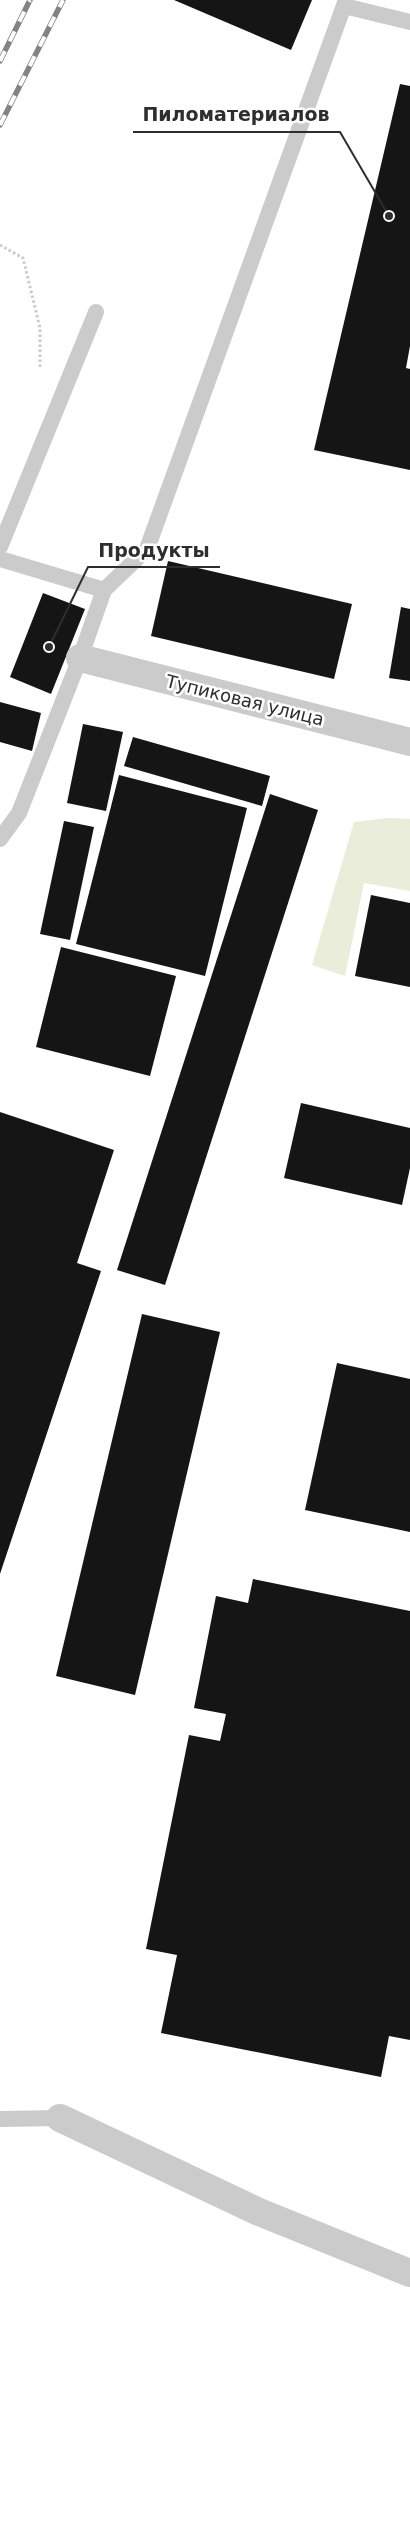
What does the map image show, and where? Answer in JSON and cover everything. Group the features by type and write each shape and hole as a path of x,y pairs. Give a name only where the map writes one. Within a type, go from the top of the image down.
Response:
{"street":[{"name":"Тупиковая улица","path":"80,658 410,742"},
{"path":"60,2118 259,2212 410,2273"}],"lane":[{"path":"0,839 19,813 80,658 104,590 147,549 345,3 410,22"},
{"path":"0,547 96,312"},
{"path":"0,559 104,590"},
{"path":"0,2119 60,2118"}],"path":[{"path":"0,246 23,258 40,328 40,368"}],"green space":[{"path":"388,818 410,819 410,891 364,883 345,976 312,965 354,822"}],"building":[{"path":"174,0 312,0 291,50"},
{"path":"400,84 410,86 410,346 406,368 410,369 410,470 314,450"},
{"path":"168,561 352,604 334,679 151,636"},
{"path":"43,593 85,609 51,694 10,677"},
{"path":"401,607 410,609 410,681 389,678"},
{"path":"0,702 41,713 32,751 0,742"},
{"path":"83,724 123,732 106,811 67,803"},
{"path":"133,737 270,776 262,806 124,766"},
{"path":"119,775 247,808 205,976 76,944"},
{"path":"270,794 318,810 165,1285 117,1270"},
{"path":"64,821 94,827 70,940 40,934"},
{"path":"371,895 410,903 410,987 355,976"},
{"path":"61,947 176,976 150,1076 36,1047"},
{"path":"301,1103 410,1128 410,1168 402,1205 284,1178"},
{"path":"0,1112 114,1150 77,1263 101,1271 0,1574"},
{"path":"142,1314 220,1332 135,1695 56,1676"},
{"path":"337,1363 410,1379 410,1532 305,1510"},
{"path":"253,1579 410,1611 410,2040 389,2036 381,2077 161,2033 177,1955 146,1949 189,1735 220,1741 226,1714 194,1708 216,1596 248,1603"}],"railway":[{"path":"0,61 30,0"},
{"path":"0,125 63,0"}],"place":[{"name":"Пиломатериалов","path":"389,216"},
{"name":"Продукты","path":"49,647"}]}
